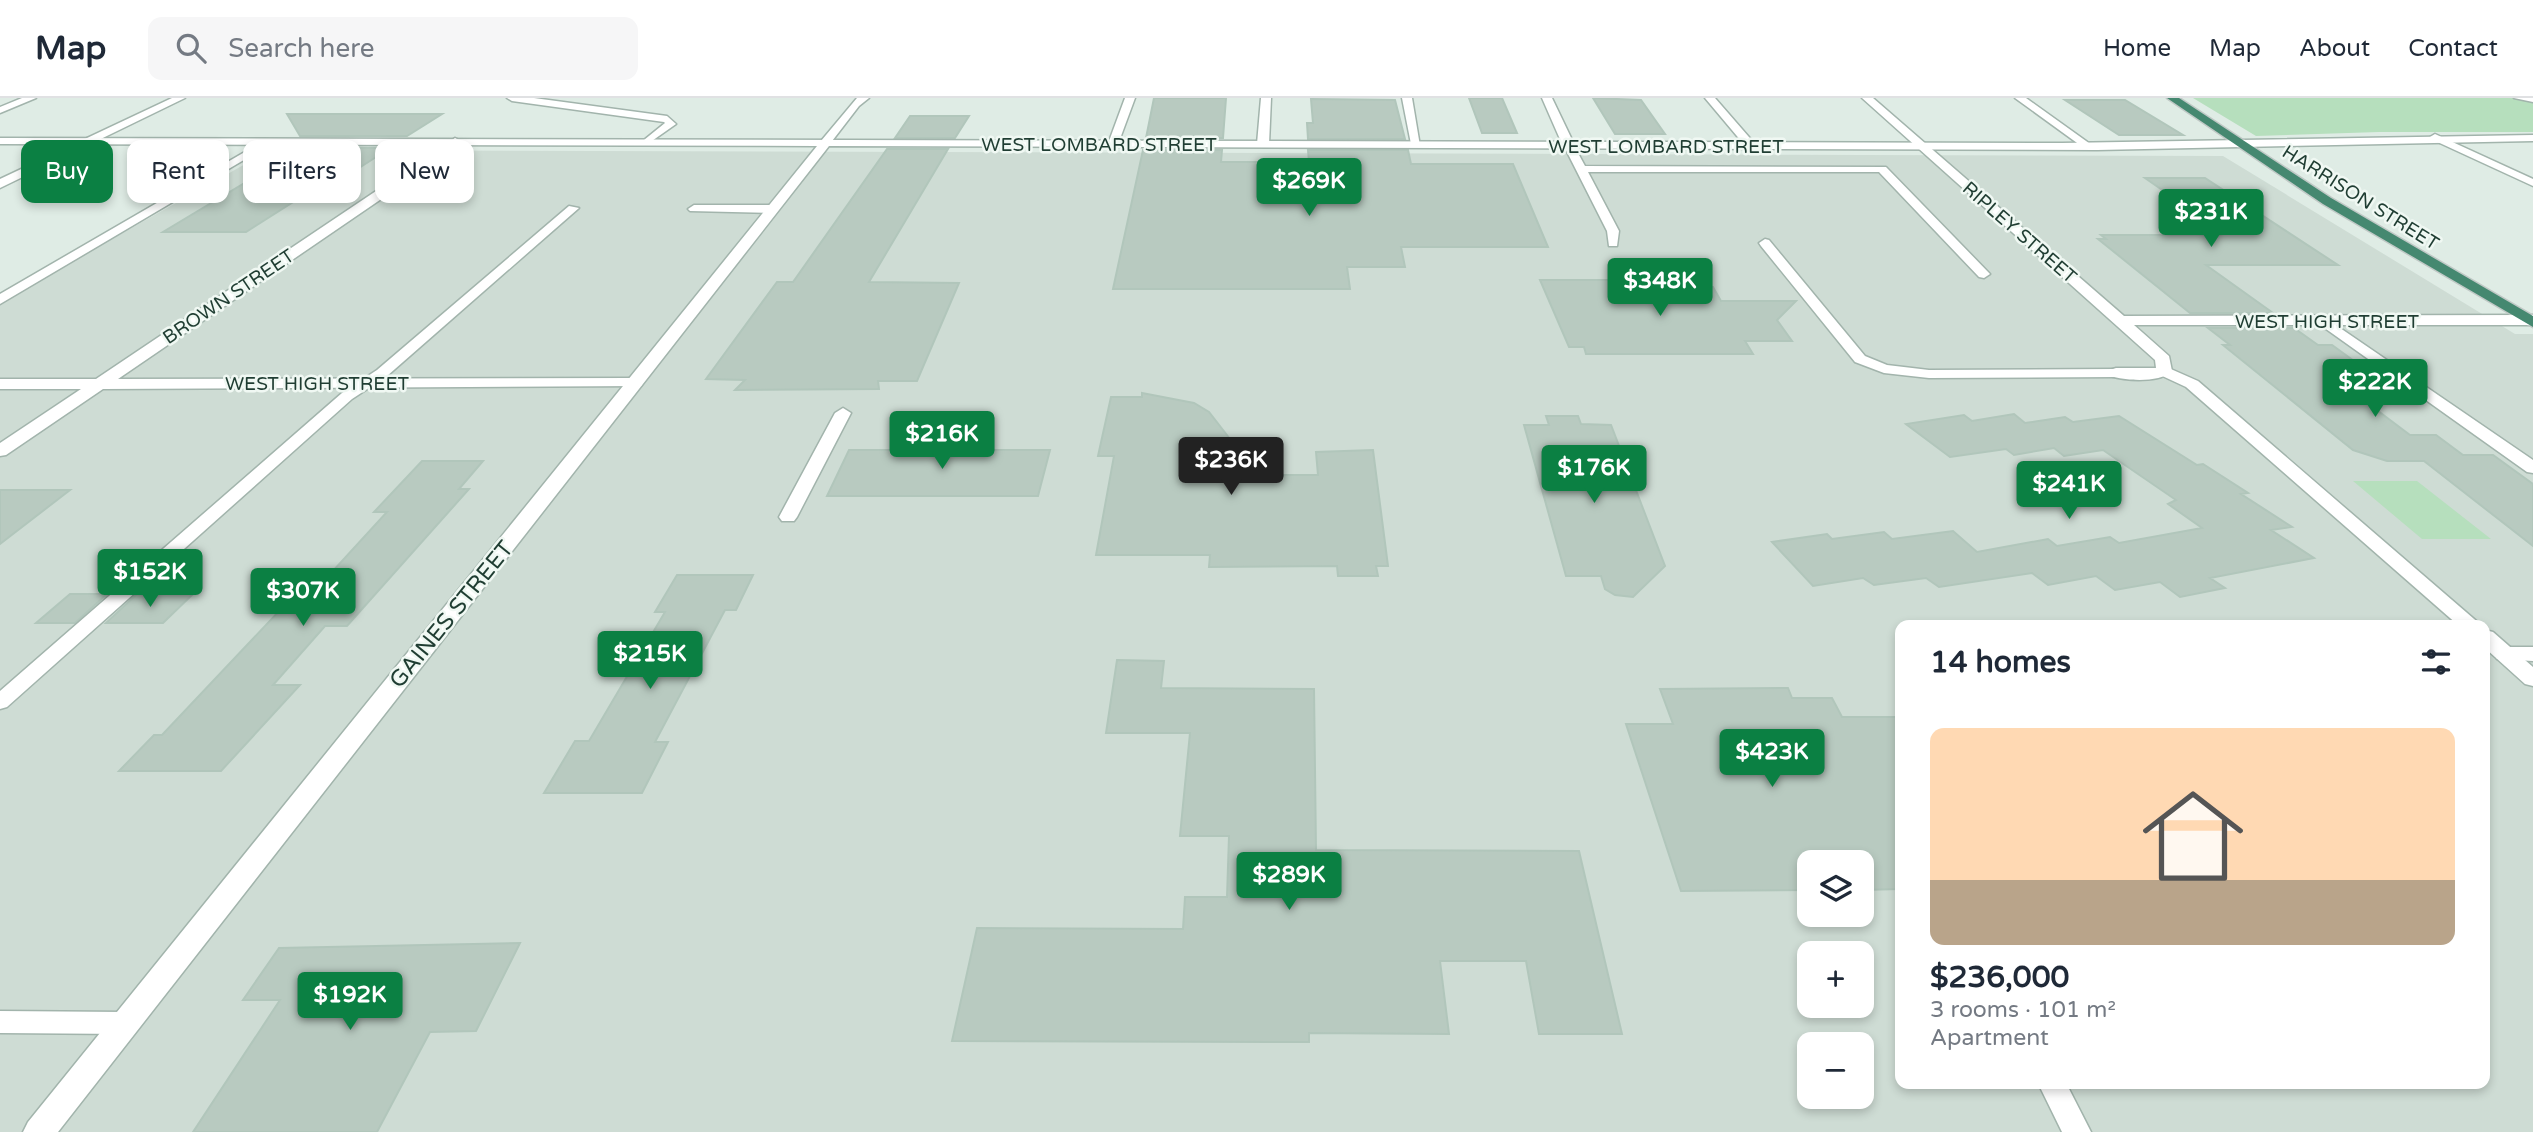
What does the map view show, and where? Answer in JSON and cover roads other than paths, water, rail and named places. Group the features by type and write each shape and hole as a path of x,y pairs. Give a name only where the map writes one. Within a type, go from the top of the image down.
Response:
{"highway":[{"name":"HARRISON STREET","path":"2172,98 2369,227 2532,321"}],"street":[{"path":"92,140 180,98"},
{"name":"GAINES STREET","path":"39,1132 855,104 864,98"},
{"path":"1264,144 1266,98"},
{"path":"1547,98 1569,146"},
{"name":"RIPLEY STREET","path":"1867,98 2163,359 2164,371 2192,384 2465,620"},
{"name":"WEST LOMBARD STREET","path":"474,141 2088,146 2435,137 2533,138"},
{"name":"WEST LOMBARD STREET","path":"113,140 243,141"},
{"name":"WEST LOMBARD STREET","path":"0,141 21,141"},
{"path":"0,184 21,174"},
{"name":"BROWN STREET","path":"0,451 375,198"},
{"name":"WEST HIGH STREET","path":"2121,321 2532,321"},
{"path":"2116,373 2155,374 2164,371"},
{"name":"WEST HIGH STREET","path":"0,384 635,383"},
{"path":"2490,641 2533,679"},
{"path":"2505,654 2533,654"}],"lane":[{"path":"0,110 30,98"},
{"path":"512,98 667,119 671,124 649,140"},
{"path":"1113,144 1130,98"},
{"path":"1407,98 1416,144"},
{"path":"1710,98 1751,146"},
{"path":"2020,98 2088,146"},
{"path":"2519,98 2533,99"},
{"path":"2435,137 2533,183"},
{"path":"1569,146 1614,230 1613,243"},
{"path":"0,300 243,157"},
{"path":"1579,169 1882,169 1984,274"},
{"path":"0,702 364,383 382,373 573,208"},
{"path":"694,209 773,209"},
{"path":"1765,243 1860,359 1872,365 1899,372 1929,374 2116,373"},
{"path":"2324,321 2533,468"},
{"path":"788,517 843,414"},
{"path":"0,1022 125,1023"},
{"path":"2055,1089 2077,1132"}]}
